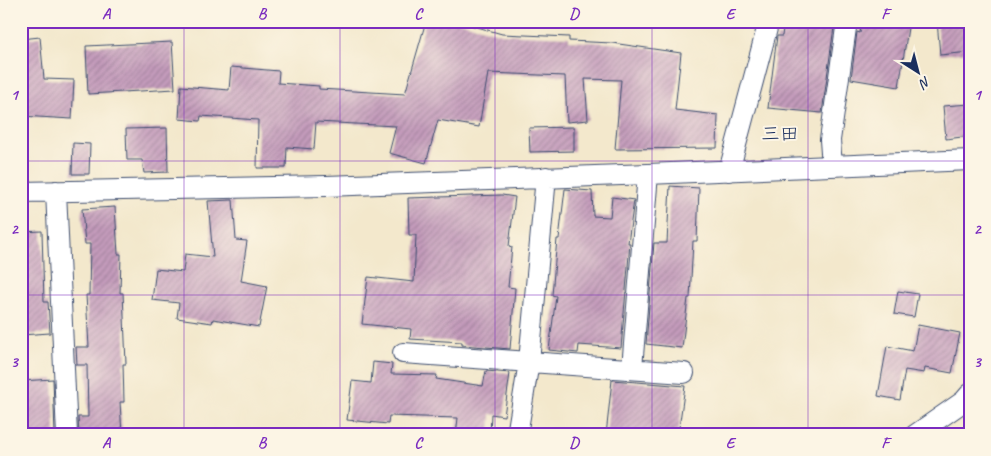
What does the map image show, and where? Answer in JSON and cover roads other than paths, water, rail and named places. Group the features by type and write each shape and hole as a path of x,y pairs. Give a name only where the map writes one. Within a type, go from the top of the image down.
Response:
{"street":[{"path":"729,171 769,21"},
{"path":"832,166 830,140 847,21"},
{"path":"21,192 326,186 970,160"},
{"path":"632,368 648,174"},
{"path":"517,435 528,362 546,177"},
{"path":"56,191 67,435"},
{"path":"403,354 684,373"},
{"path":"915,435 964,401 970,394"}],"district":[{"name":"三田","path":"780,134"}]}
